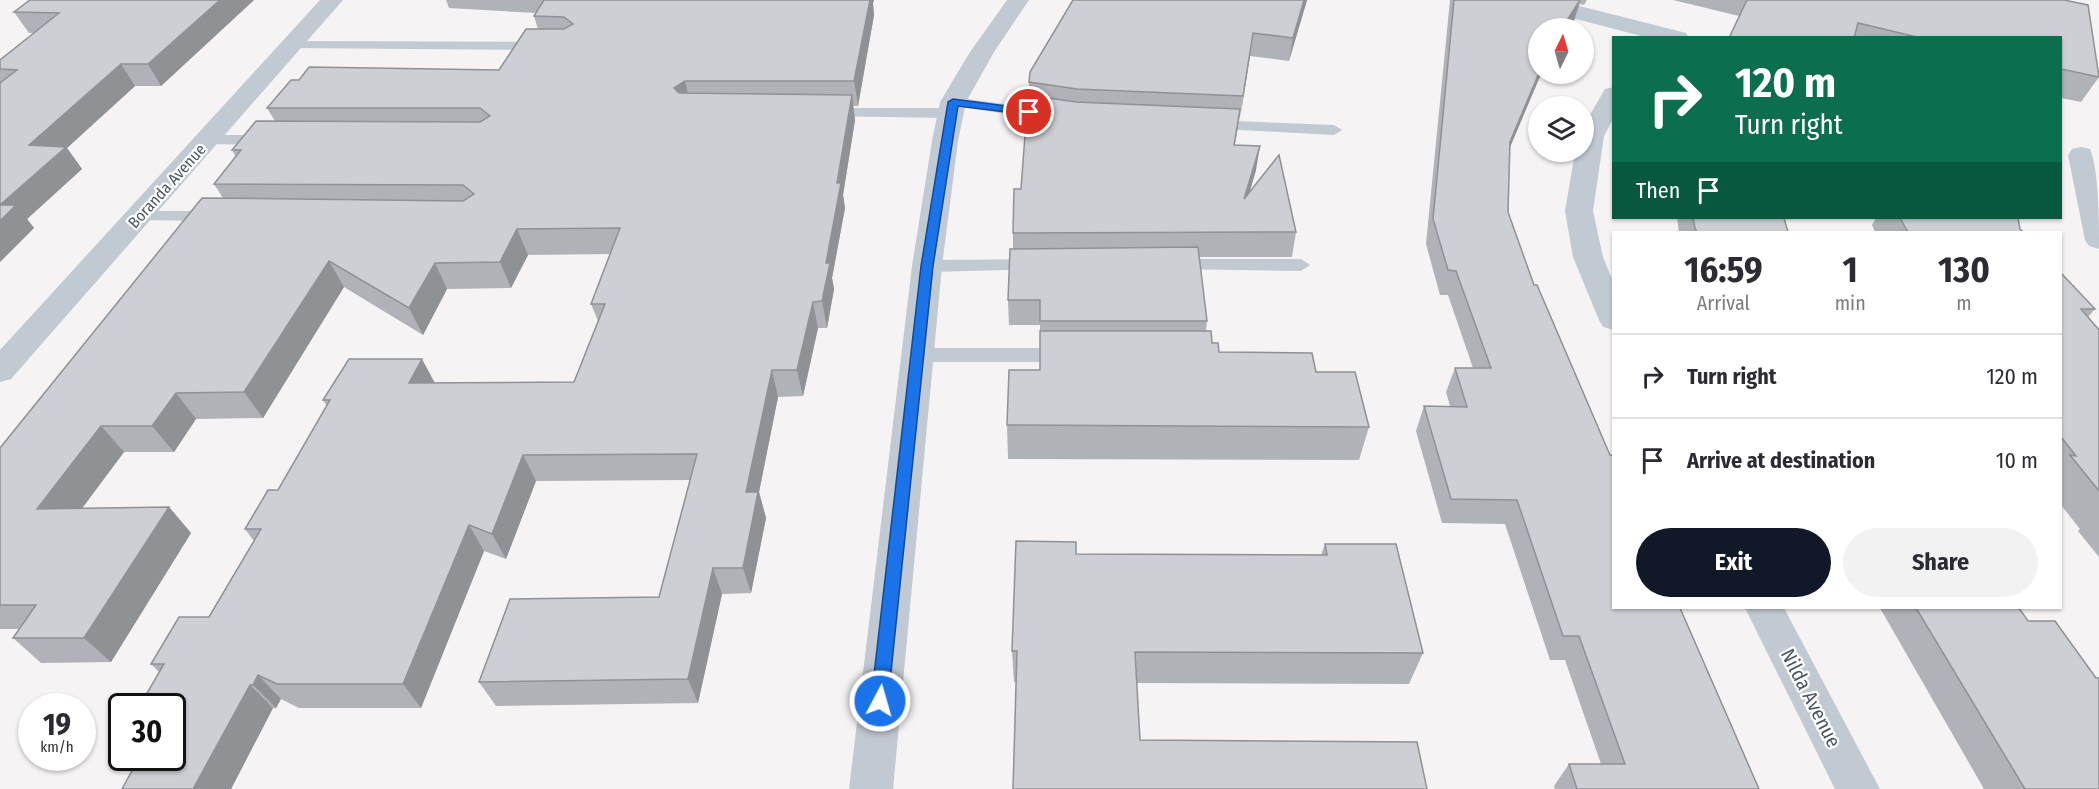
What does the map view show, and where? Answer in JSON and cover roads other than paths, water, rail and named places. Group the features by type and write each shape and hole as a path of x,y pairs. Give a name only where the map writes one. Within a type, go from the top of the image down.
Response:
{"street":[{"name":"Boranda Avenue","path":"2,368 209,140 332,0"},
{"path":"871,789 927,266 952,108 982,52 1018,0"},
{"path":"1530,0 1647,34 1662,36"},
{"path":"1612,98 1591,136 1579,211 1588,257 1612,315"},
{"path":"2080,155 2099,240"},
{"name":"Nilda Avenue","path":"1765,609 1858,789"}],"lane":[{"path":"291,45 561,47"},
{"path":"810,113 952,108 1076,120"},
{"path":"1193,124 1334,130"},
{"path":"209,140 284,140"},
{"path":"139,216 235,217"},
{"path":"1149,265 1301,265"},
{"path":"927,266 1056,266"},
{"path":"918,356 1089,355"}]}
